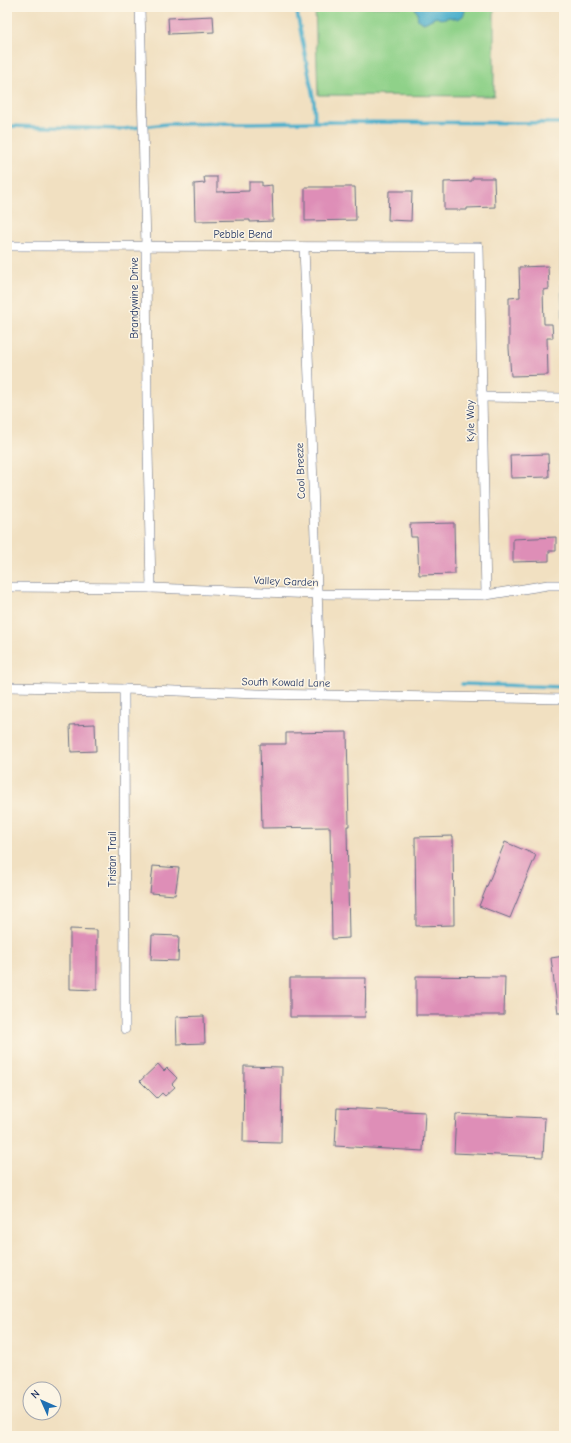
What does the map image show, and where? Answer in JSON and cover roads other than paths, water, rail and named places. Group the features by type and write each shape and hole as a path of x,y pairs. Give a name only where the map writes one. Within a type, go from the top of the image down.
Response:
{"street":[{"name":"Brandywine Drive","path":"140,7 146,246 150,588"},
{"name":"Pebble Bend","path":"7,246 478,246"},
{"name":"Cool Breeze","path":"304,246 321,695"},
{"name":"Kyle Way","path":"478,246 486,595"},
{"path":"482,397 564,398"},
{"name":"Valley Garden","path":"7,587 150,588 317,594 486,595 548,585 564,585"},
{"name":"South Kowald Lane","path":"7,687 321,695 564,699"},
{"name":"Tristan Trail","path":"124,689 125,1029"}],"water":[{"path":"414,7 464,7 465,11 463,16 458,19 449,17 441,19 436,17 424,23 418,20 417,12"},
{"path":"564,193 564,348 561,269 562,196"}],"waterway":[{"path":"296,7 314,102 315,122"},
{"path":"7,126 123,129 167,124 315,122 564,123"},
{"path":"462,684 564,687"}]}
